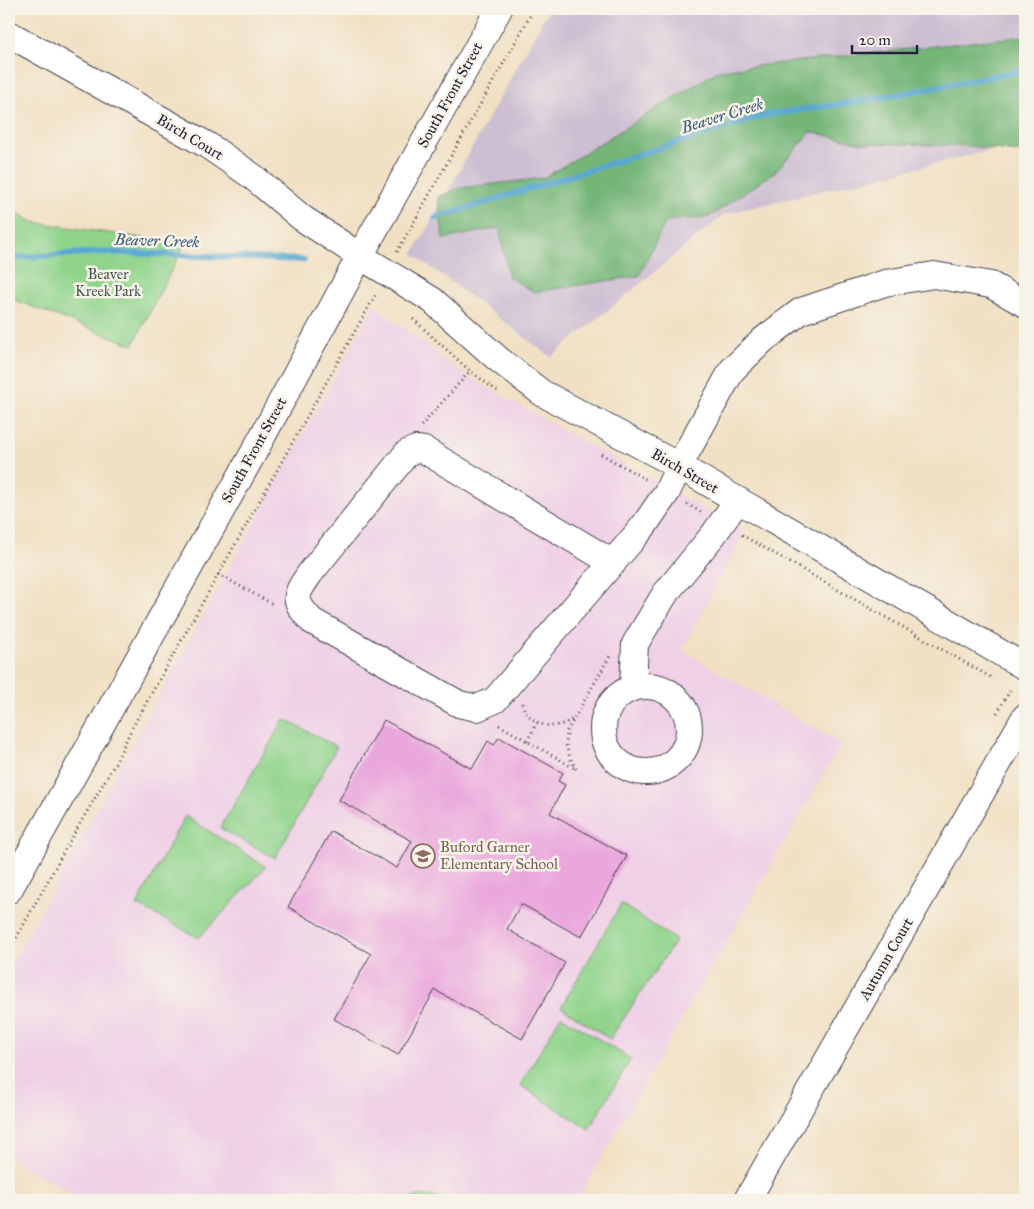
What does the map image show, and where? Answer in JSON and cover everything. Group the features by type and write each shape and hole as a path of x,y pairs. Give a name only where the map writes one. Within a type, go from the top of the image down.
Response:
{"street":[{"name":"South Front Street","path":"9,890 499,9"},
{"name":"Birch Court","path":"9,34 207,145 252,176 302,218 360,256"},
{"name":"Birch Street","path":"360,256 432,300 498,359 542,393 679,466 1025,667"},
{"path":"613,563 424,450 416,449 407,452 311,572 298,591 299,608 312,621 459,704 477,708 495,700 613,563 643,527 662,500 732,370 763,340 801,310 885,283 934,275 991,285 1025,304"},
{"path":"634,688 635,644 665,594 714,534 737,501"},
{"name":"Autumn Court","path":"748,1200 1025,717"}],"path":[{"path":"395,256 534,9"},
{"path":"9,951 378,289"},
{"path":"417,430 470,371"},
{"path":"218,574 275,606"},
{"path":"997,713 1011,689"},
{"path":"521,701 524,710 530,717 537,723 546,726 565,724 573,718"},
{"path":"499,718 496,723 576,769"},
{"path":"527,740 537,723"}],"shaded area":[{"path":"549,9 1025,9 1025,142 725,214 551,357 413,254"},
{"name":"Buford Garner Elementary School","path":"374,305 465,375 745,532 682,650 841,744 577,1200 82,1200 9,1157 9,968"}],"green space":[{"path":"1025,36 1025,153 969,146 863,143 811,132 775,172 709,217 666,221 639,276 534,292 509,277 499,228 443,239 438,197 460,188 544,178 719,70"},
{"name":"Beaver Kreek Park","path":"9,208 33,222 185,244 133,345 9,298"},
{"path":"284,719 337,747 275,858 220,828"},
{"path":"185,816 266,867 199,938 137,905"},
{"path":"621,904 676,940 610,1039 561,1007"},
{"path":"561,1016 631,1059 589,1129 520,1085"},
{"path":"421,1195 468,1200 406,1200"}],"building":[{"path":"384,720 472,769 488,741 494,745 499,737 563,773 558,781 565,785 550,813 627,856 581,937 521,904 507,929 565,963 522,1039 435,990 398,1055 334,1019 371,954 288,907 331,831 397,868 412,841 339,800"}],"waterway":[{"name":"Beaver Creek","path":"435,218 766,115 874,99 1025,70"},
{"name":"Beaver Creek","path":"9,258 101,252 304,260"}],"place":[{"name":"Buford Garner Elementary School","path":"423,856"}]}
